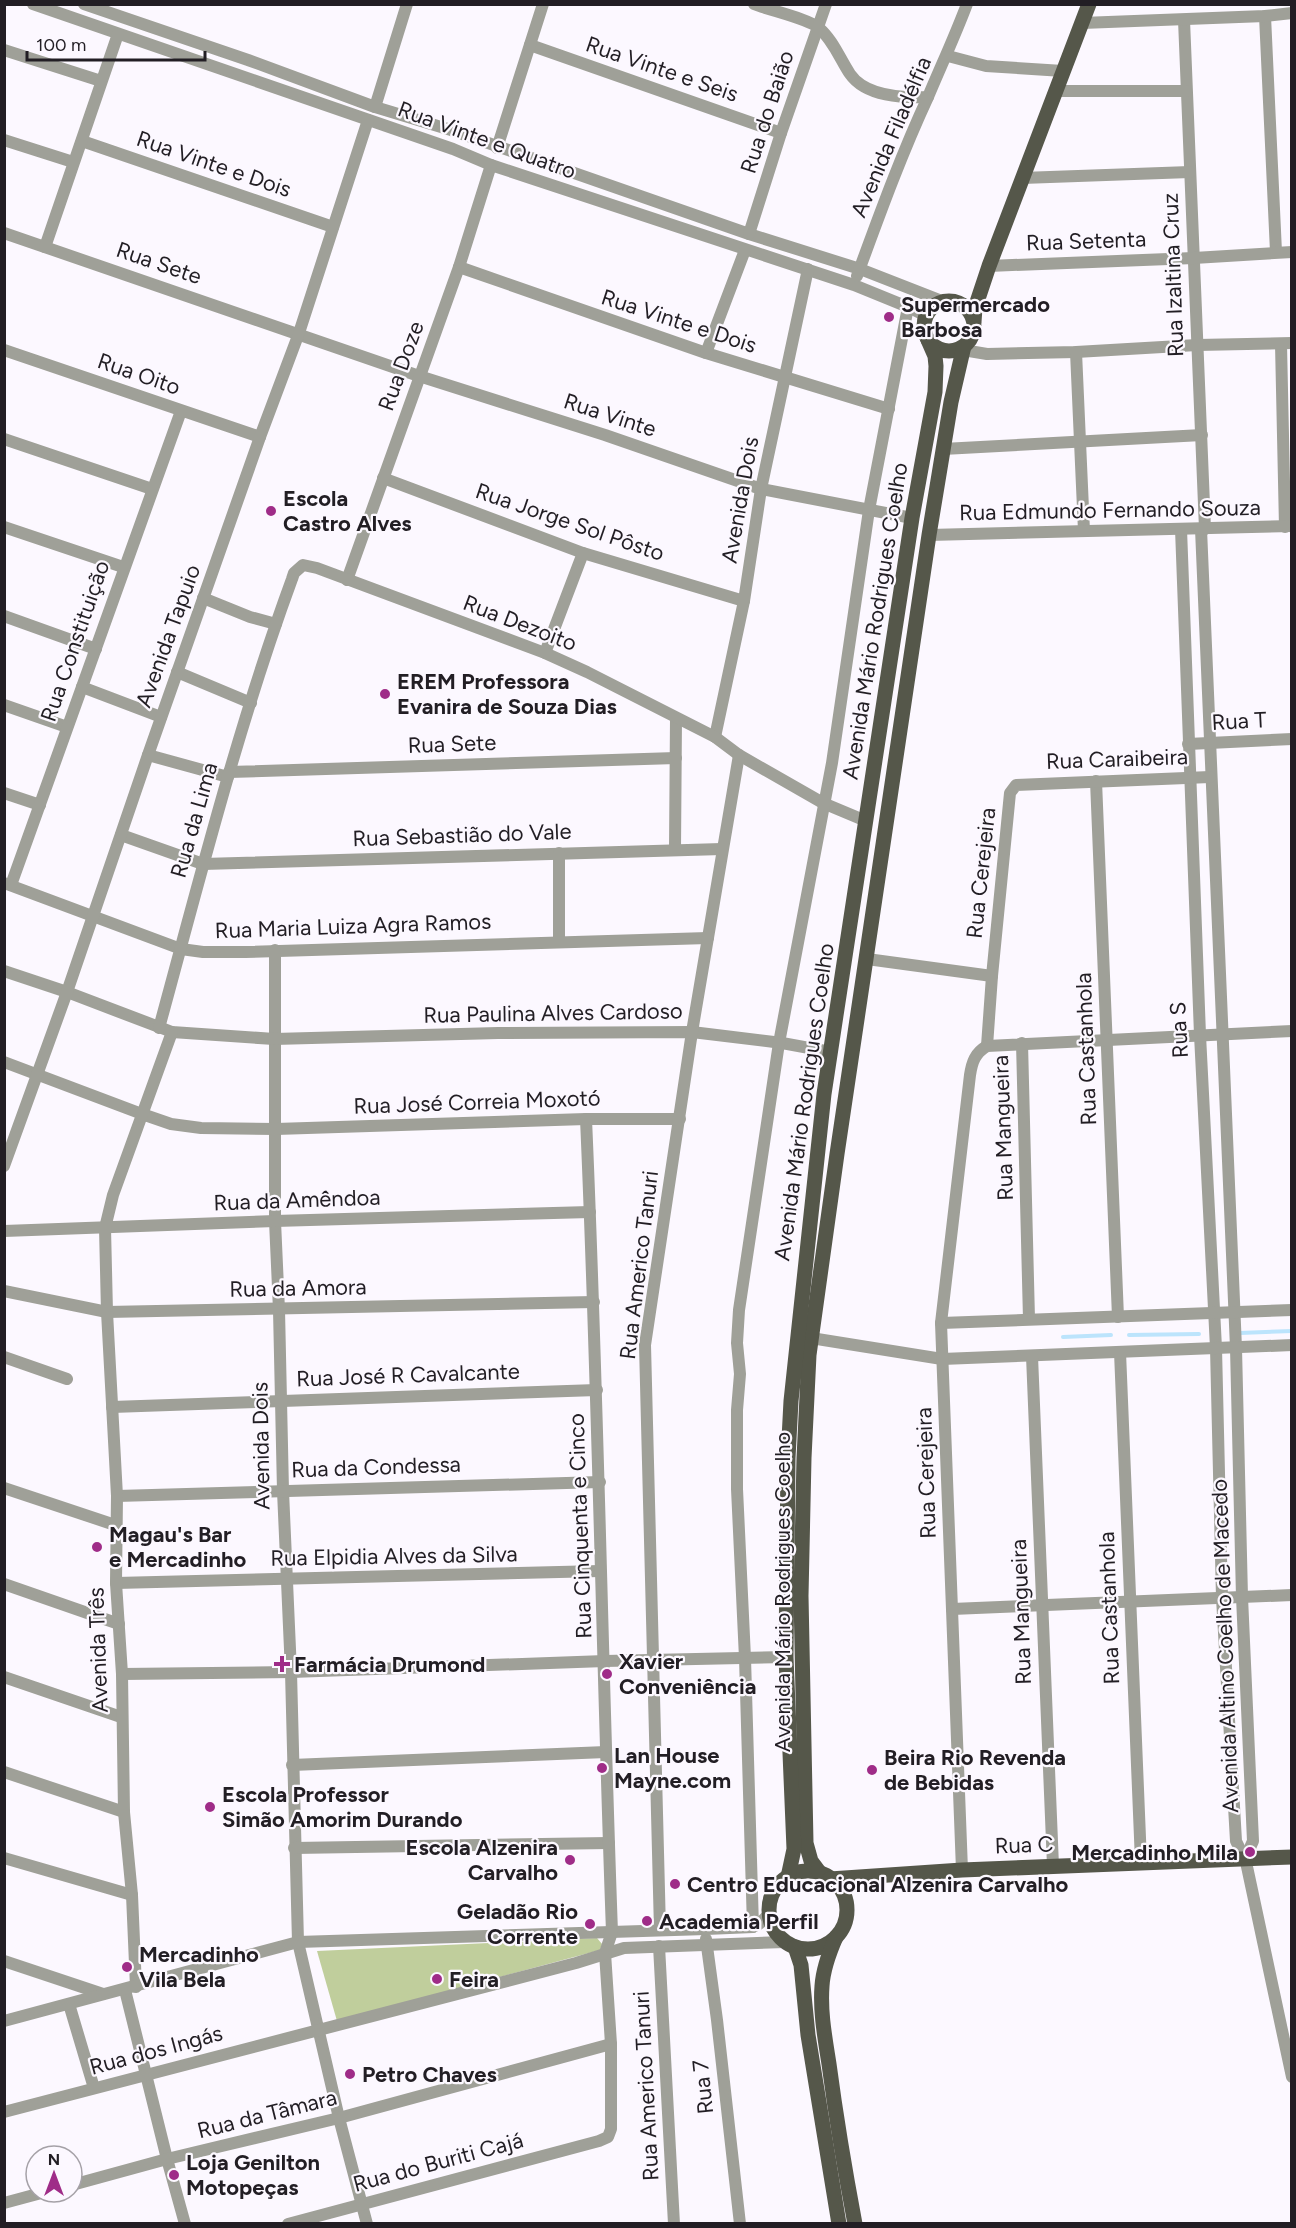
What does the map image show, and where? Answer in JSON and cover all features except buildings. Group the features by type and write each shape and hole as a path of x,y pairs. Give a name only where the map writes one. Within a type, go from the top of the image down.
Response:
{"main road":[{"path":"974,322 966,307 951,300 942,302 930,310 924,324 928,340 945,351 962,349 972,337 974,322 975,308 989,266 1089,4"},
{"name":"Avenida Mário Rodrigues Coelho","path":"788,1876 794,1849 786,1657 788,1458 791,1401 808,1234 831,1052 912,518 937,377 935,356 928,340"},
{"name":"Avenida Mário Rodrigues Coelho","path":"825,1876 811,1861 806,1843 801,1596 806,1402 812,1338 837,1154 942,449 962,349"},
{"name":"Rua C","path":"825,1876 1292,1857"},
{"path":"839,2223 808,2035 801,1965 790,1945 772,1926 769,1914 769,1903 779,1883 788,1876 810,1871 825,1876 838,1886 847,1906 846,1918 829,1951 824,1972 822,2009 832,2086 855,2223"},
{"path":"790,1945 806,1949 817,1948 836,1937"}],"street":[{"name":"Rua Vinte e Quatro","path":"33,4 453,149 491,165 854,285 926,316"},
{"name":"Rua Vinte e Quatro","path":"84,4 106,8 375,107 451,130 497,148 749,234 860,269 942,302"},
{"path":"375,107 408,4"},
{"path":"497,148 543,4"},
{"path":"754,4 817,26 859,83 868,89 897,97 928,97"},
{"name":"Rua do Baião","path":"749,234 826,4"},
{"name":"Avenida Filadélfia","path":"854,285 967,4"},
{"path":"1082,24 1292,14"},
{"path":"1265,16 1276,252"},
{"name":"Rua Izaltina Cruz","path":"1184,20 1202,435 1210,744"},
{"path":"45,247 118,34"},
{"name":"Rua Vinte e Seis","path":"530,45 781,133"},
{"path":"4,50 101,81"},
{"path":"948,56 986,66 1063,71"},
{"path":"1055,92 1186,92"},
{"path":"347,113 352,97"},
{"name":"Avenida Tapuio","path":"4,1166 7,1151 68,992 148,754 299,333 368,120"},
{"path":"4,140 73,162"},
{"name":"Rua Vinte e Dois","path":"82,141 333,227"},
{"name":"Rua Doze","path":"347,580 459,267 491,165"},
{"path":"1022,178 1190,172"},
{"name":"Rua Sete","path":"4,233 299,333"},
{"path":"706,353 745,250"},
{"name":"Rua Setenta","path":"989,266 1292,252"},
{"name":"Rua Vinte e Dois","path":"459,267 706,353 889,409"},
{"name":"Avenida Dois","path":"715,737 744,601 761,489 808,269"},
{"path":"753,1926 745,1658 737,1490 739,1311 779,1043 832,763 869,510 908,307"},
{"name":"Rua Vinte","path":"299,333 419,376 605,435 761,489 912,518"},
{"path":"962,349 987,354 1076,352 1197,345 1286,344 1288,526"},
{"name":"Rua Oito","path":"4,350 260,437"},
{"path":"1076,352 1084,531"},
{"name":"Rua Constituição","path":"8,884 40,805 123,567 181,411"},
{"path":"942,449 1202,435"},
{"path":"4,439 152,489"},
{"name":"Rua Jorge Sol Pôsto","path":"383,478 584,553 744,601"},
{"name":"Rua Edmundo Fernando Souza","path":"929,535 1288,526"},
{"path":"4,527 123,567"},
{"name":"Rua S","path":"1180,529 1200,1035 1216,1348"},
{"path":"545,653 584,553"},
{"name":"Rua Dezoito","path":"276,624 294,573 299,567 310,565 545,653 597,677 715,737 739,755 823,803 866,822"},
{"path":"203,598 250,617 276,624"},
{"path":"4,616 96,649"},
{"name":"Rua da Lima","path":"159,1028 229,774 276,624"},
{"path":"177,672 250,703"},
{"path":"82,687 161,717"},
{"path":"4,705 67,727"},
{"path":"675,850 676,718"},
{"name":"Rua T","path":"1188,744 1292,739"},
{"name":"Rua S","path":"1210,744 1236,1348"},
{"name":"Rua Sete","path":"148,754 229,774 676,758"},
{"name":"Rua Americo Tanuri","path":"660,1930 645,1345 692,1032 739,755"},
{"name":"Rua Caraibeira","path":"1026,783 1210,777"},
{"name":"Rua Castanhola","path":"1096,781 1118,1317"},
{"name":"Rua Cerejeira","path":"992,976 1010,793 1016,785 1026,783"},
{"path":"4,793 40,805"},
{"path":"121,835 203,864"},
{"name":"Rua Sebastião do Vale","path":"203,864 722,849"},
{"path":"559,853 559,941"},
{"name":"Rua Maria Luiza Agra Ramos","path":"8,884 181,949 203,952 708,938"},
{"name":"Avenida Dois","path":"275,950 275,1221 298,1942 339,2118 367,2223"},
{"path":"867,959 992,976"},
{"name":"Rua Paulina Alves Cardoso","path":"4,971 68,992 172,1032 274,1039 520,1033 692,1032 831,1052"},
{"name":"Rua Mangueira","path":"987,1046 992,976"},
{"path":"987,1046 1292,1031"},
{"path":"107,1312 105,1228 112,1196 172,1032"},
{"name":"Rua Mangueira","path":"1022,1043 1029,1319"},
{"name":"Rua Cerejeira","path":"962,1870 941,1323 970,1075 976,1054 987,1046"},
{"name":"Rua José Correia Moxotó","path":"4,1062 171,1124 201,1128 680,1119"},
{"name":"Rua Cinquenta e Cinco","path":"586,1119 600,1482 600,1571 605,1661 612,1932"},
{"name":"Rua da Amêndoa","path":"4,1231 590,1212"},
{"name":"Rua da Amora","path":"4,1291 107,1312 594,1302"},
{"path":"941,1323 1292,1310"},
{"name":"Avenida Três","path":"107,1312 117,1496 115,1525 122,1674 124,1812 132,1896 130,1988 145,2075 185,2223"},
{"path":"812,1338 942,1359 1292,1345"},
{"name":"Avenida Altino Coelho de Macedo","path":"1216,1348 1222,1598 1236,1841 1245,1859"},
{"name":"Avenida Altino Coelho de Macedo","path":"1236,1348 1242,1597 1253,1841 1245,1859"},
{"name":"Rua Castanhola","path":"1120,1352 1141,1862"},
{"name":"Rua Mangueira","path":"1032,1356 1053,1866"},
{"path":"4,1357 67,1379"},
{"name":"Rua José R Cavalcante","path":"112,1407 597,1390"},
{"name":"Rua da Condessa","path":"117,1496 600,1482"},
{"path":"4,1488 115,1525"},
{"name":"Rua Elpidia Alves da Silva","path":"117,1583 600,1571"},
{"path":"4,1584 119,1624"},
{"path":"952,1609 1292,1595"},
{"path":"122,1674 291,1672 786,1657"},
{"path":"4,1677 121,1717"},
{"path":"292,1764 606,1752"},
{"path":"4,1772 124,1812"},
{"path":"294,1848 609,1843"},
{"path":"4,1858 132,1896"},
{"path":"1245,1859 1292,2077"},
{"path":"4,2021 298,1942 705,1929 753,1926 759,1924 769,1914"},
{"name":"Rua 7","path":"705,1929 740,2223"},
{"path":"610,2044 605,1953 612,1932"},
{"name":"Rua dos Ingás","path":"4,2112 576,1963 624,1948 790,1945"},
{"name":"Rua Americo Tanuri","path":"659,1946 674,2223"},
{"path":"4,1961 103,1994"},
{"path":"69,2004 94,2088"},
{"name":"Rua da Tâmara","path":"84,2182 167,2159 339,2118 610,2044"},
{"name":"Rua do Buriti Cajá","path":"288,2223 362,2205 608,2137 611,2129 610,2044"},
{"path":"4,2203 24,2198"}],"green space":[{"path":"597,1938 602,1944 600,1950 337,2021 317,1951"}],"waterway":[{"path":"1240,1333 1292,1331"},
{"path":"1129,1335 1199,1334"},
{"path":"1063,1337 1111,1335"}],"place":[{"name":"Supermercado Barbosa","path":"889,317"},
{"name":"Escola Castro Alves","path":"271,511"},
{"name":"EREM Professora Evanira de Souza Dias","path":"385,694"},
{"name":"Magau's Bar e Mercadinho","path":"97,1547"},
{"name":"Farmácia Drumond","path":"282,1664"},
{"name":"Xavier Conveniência","path":"607,1674"},
{"name":"Lan House Mayne.com","path":"602,1768"},
{"name":"Beira Rio Revenda de Bebidas","path":"872,1770"},
{"name":"Escola Professor Simão Amorim Durando","path":"210,1807"},
{"name":"Mercadinho Mila","path":"1250,1852"},
{"name":"Escola Alzenira Carvalho","path":"570,1860"},
{"name":"Centro Educacional Alzenira Carvalho","path":"675,1884"},
{"name":"Academia Perfil","path":"647,1921"},
{"name":"Geladão Rio Corrente","path":"590,1924"},
{"name":"Mercadinho Vila Bela","path":"127,1967"},
{"name":"Feira","path":"437,1979"},
{"name":"Petro Chaves","path":"350,2074"},
{"name":"Loja Genilton Motopeças","path":"174,2175"}]}
